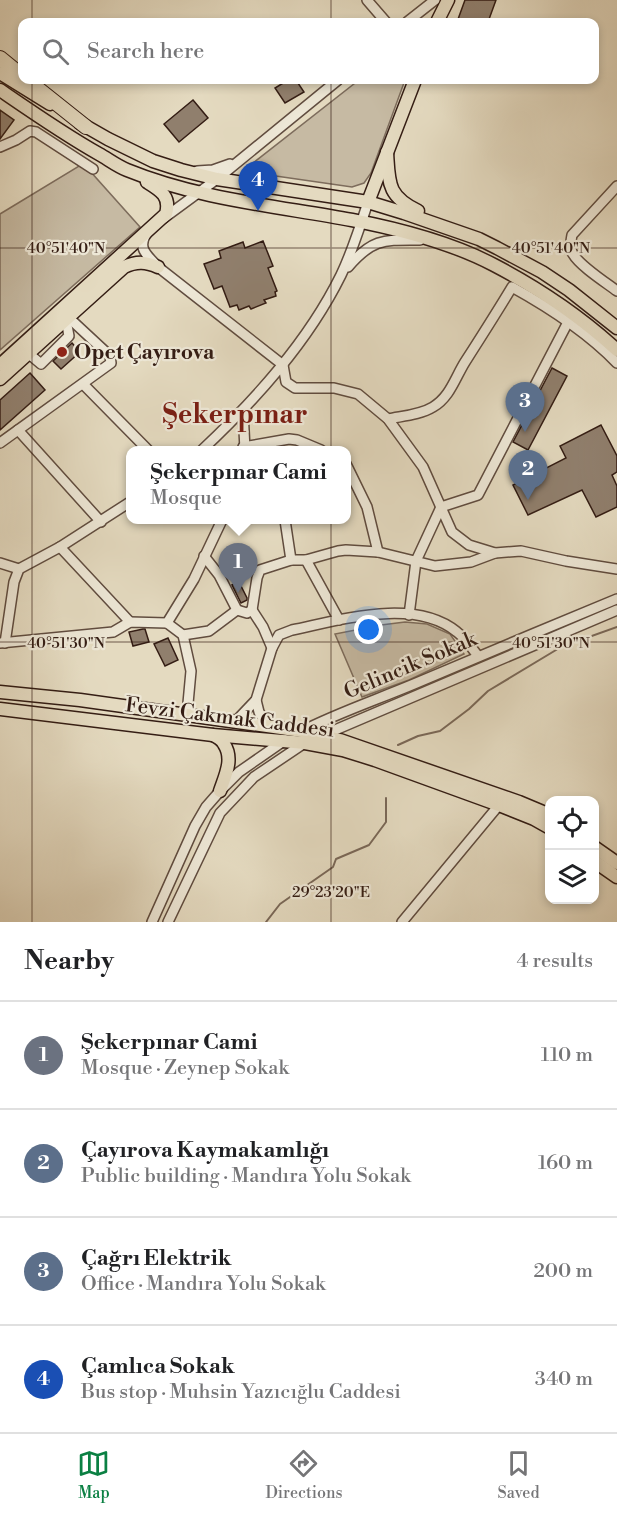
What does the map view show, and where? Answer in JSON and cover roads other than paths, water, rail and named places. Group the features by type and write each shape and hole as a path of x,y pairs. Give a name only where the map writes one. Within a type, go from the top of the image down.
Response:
{"highway":[{"path":"2,64 18,74"},
{"path":"32,84 86,127"}],"main road":[{"path":"439,18 448,0"},
{"path":"2,64 18,76"},
{"path":"29,84 86,127 153,161 217,178 386,206 478,239"},
{"path":"368,202 413,84"},
{"path":"0,90 85,146 159,189 165,194 167,207 166,214 0,365"},
{"path":"387,152 390,185 405,205 542,272 617,328"},
{"path":"125,169 198,193 361,222 428,240 493,264 555,301 602,336 617,351"},
{"path":"0,379 124,267 137,262 158,267"},
{"name":"Fevzi Çakmak Caddesi","path":"0,692 80,700 268,726 375,760 534,819 545,826"},
{"name":"Fevzi Çakmak Caddesi","path":"0,709 213,735 284,740 323,736 519,802 545,813"},
{"path":"213,735 224,743 229,755 228,767 220,791"},
{"path":"598,850 617,863"},
{"path":"599,865 617,878"}],"street":[{"path":"367,0 383,18"},
{"path":"412,18 435,0"},
{"path":"333,84 243,158 153,226 144,237 142,245 145,253 158,267 283,365 286,382 295,388 334,388 358,394 388,419 423,467 452,532 469,545 495,553"},
{"path":"0,147 30,131 36,132 93,169"},
{"path":"181,170 213,170 243,158"},
{"path":"617,186 572,235 570,243 571,253 617,291"},
{"path":"206,446 243,410 283,365 331,294 341,276 368,202"},
{"path":"341,276 358,255 378,242 428,240"},
{"path":"388,419 414,414 431,408 442,400 453,386 512,287 540,302 568,322 617,363"},
{"path":"0,443 111,363 110,356 67,319"},
{"path":"409,615 416,561 441,507 478,495 568,322"},
{"path":"264,350 280,356 290,352 297,345"},
{"path":"83,384 144,446"},
{"path":"243,410 244,446"},
{"path":"18,430 101,522"},
{"path":"258,446 289,439 311,446"},
{"path":"351,474 367,507 378,552"},
{"path":"126,505 60,547 19,569 14,582 2,643 113,632 130,622 167,623 183,635 191,671 186,714"},
{"path":"167,623 194,579 220,524"},
{"path":"286,524 291,560"},
{"path":"60,547 130,622"},
{"path":"272,648 263,627 252,610 257,578 260,570 291,560 306,560 338,551 378,552 435,566 471,562 495,553 521,551 566,561 617,568"},
{"path":"204,556 219,575 237,610 247,613 252,610"},
{"path":"306,560 339,620"},
{"path":"0,563 19,569"},
{"name":"Gelincik Sokak","path":"168,922 220,813 254,777 303,737 478,656 617,599"},
{"path":"183,635 208,631 237,610"},
{"name":"Gelincik Sokak","path":"323,736 617,610"},
{"path":"236,721 256,700 272,648 279,635 292,630 384,613 434,618 458,632 478,656"},
{"path":"256,700 259,712 268,726"},
{"path":"152,922 195,826 207,807 240,772 284,740"},
{"path":"402,922 499,806"}],"waterway":[{"path":"398,745 418,736 440,731 488,691 561,647 617,627"},
{"path":"266,922 280,904 333,867 336,859 369,845 386,822 386,798"}],"place":[{"name":"Çamlıca Sokak","path":"258,211"},
{"name":"Opet Çayırova","path":"62,352"},
{"name":"Çağrı Elektrik","path":"525,432"},
{"name":"Çayırova Kaymakamlığı","path":"528,500"},
{"name":"Şekerpınar Cami","path":"238,593"}],"district":[{"name":"Şekerpınar","path":"235,414"}]}
